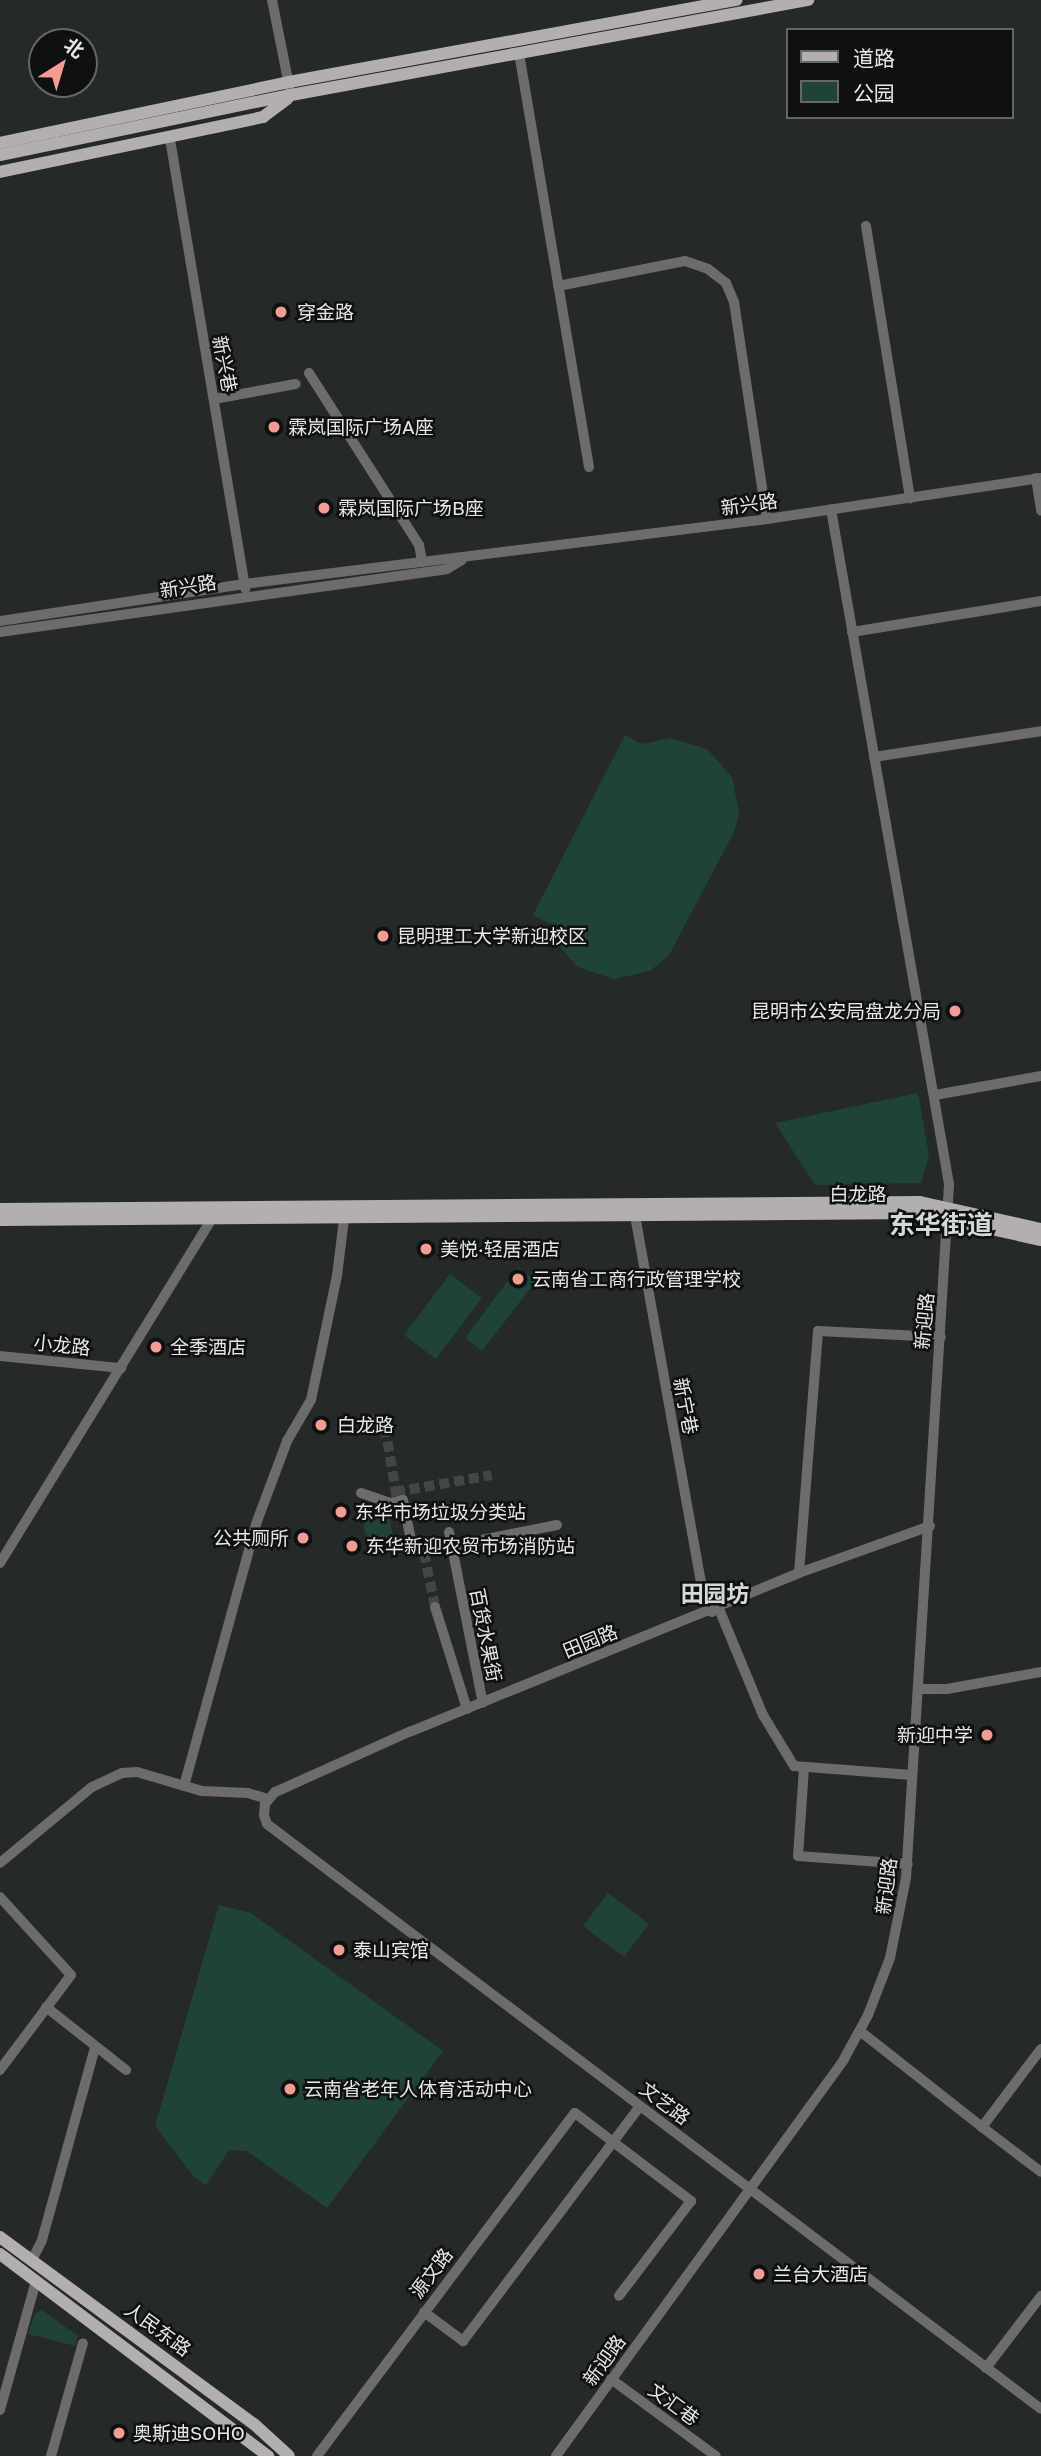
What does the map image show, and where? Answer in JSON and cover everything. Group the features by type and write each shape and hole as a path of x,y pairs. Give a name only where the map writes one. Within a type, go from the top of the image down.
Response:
{"main road":[{"path":"0,143 289,82 687,5 737,0"},
{"path":"0,155 291,96 808,0"},
{"path":"0,172 170,139 263,117 291,96"},
{"name":"白龙路","path":"0,1209 344,1219 634,1210"},
{"name":"白龙路","path":"0,1220 216,1214 634,1210 949,1212 1041,1229"},
{"name":"白龙路","path":"949,1212 1041,1240"},
{"name":"人民东路","path":"0,2237 254,2424 289,2456"},
{"name":"人民东路","path":"0,2254 268,2456"}],"street":[{"path":"272,0 291,96"},
{"path":"519,53 589,467"},
{"name":"新兴巷","path":"170,139 245,589"},
{"path":"866,226 910,498"},
{"path":"558,286 685,261 708,269 726,283 734,302 767,519"},
{"path":"309,373 419,545 422,561"},
{"path":"214,399 296,384"},
{"path":"1038,478 1041,511"},
{"name":"新兴路","path":"0,632 422,561 462,560 767,519 1038,478"},
{"name":"新迎路","path":"556,2456 752,2190 860,2031 890,1958 908,1864 949,1212 934,1095 831,509"},
{"name":"新兴路","path":"0,621 245,589 447,569 462,560"},
{"path":"852,632 1041,601"},
{"path":"874,757 1041,731"},
{"path":"934,1095 1041,1076"},
{"name":"新宁巷","path":"634,1210 701,1582 763,1715 794,1766 804,1768"},
{"path":"0,1563 216,1214"},
{"path":"184,1786 256,1524 287,1441 311,1400 337,1276 344,1219"},
{"path":"799,1573 818,1331 941,1337"},
{"name":"小龙路","path":"0,1356 121,1368"},
{"path":"361,1493 390,1503 403,1500 411,1540"},
{"path":"451,1546 557,1525"},
{"name":"田园路","path":"268,1799 467,1709 716,1610 799,1573 930,1526"},
{"name":"百货水果街","path":"449,1532 483,1703"},
{"path":"435,1607 467,1709"},
{"path":"918,1689 947,1689 1041,1672"},
{"path":"908,1864 798,1856 804,1768 912,1775"},
{"path":"0,1863 107,1777 137,1772 184,1786 268,1799"},
{"name":"文艺路","path":"268,1799 267,1824 1041,2409"},
{"path":"0,1897 71,1975 0,2070"},
{"path":"46,2007 126,2070"},
{"path":"860,2031 1041,2172"},
{"path":"32,2260 42,2240 95,2047"},
{"path":"982,2127 1041,2049"},
{"path":"424,2312 463,2341 640,2106"},
{"name":"源文路","path":"317,2456 575,2113 613,2142"},
{"path":"613,2142 691,2202 619,2296"},
{"path":"0,2410 36,2281"},
{"path":"986,2368 1041,2296"},
{"path":"51,2456 83,2343"},
{"name":"文汇巷","path":"611,2379 716,2456"}],"green space":[{"path":"625,735 642,744 671,738 707,749 732,777 739,814 734,832 669,955 650,971 614,979 578,967 559,946 550,924 533,915"},
{"path":"918,1093 929,1156 921,1183 815,1185 775,1123"},
{"path":"518,1267 536,1281 482,1351 465,1338"},
{"path":"450,1274 482,1298 436,1359 404,1335"},
{"path":"388,1507 393,1538 372,1540 365,1534 362,1509"},
{"path":"608,1893 649,1924 624,1957 583,1926"},
{"name":"云南省老年人体育活动中心","path":"219,1905 251,1913 443,2051 327,2208 247,2151 229,2150 206,2185 194,2177 155,2126"},
{"path":"42,2310 78,2336 75,2346 28,2334 35,2313"}],"tunnel":[{"path":"371,1418 385,1427 397,1499"},
{"path":"395,1492 492,1475"},
{"path":"421,1538 435,1607"}],"place":[{"name":"穿金路","path":"281,312"},
{"name":"霖岚国际广场A座","path":"274,427"},
{"name":"霖岚国际广场B座","path":"324,508"},
{"name":"昆明理工大学新迎校区","path":"383,936"},
{"name":"昆明市公安局盘龙分局","path":"955,1011"},
{"name":"美悦·轻居酒店","path":"426,1249"},
{"name":"云南省工商行政管理学校","path":"518,1279"},
{"name":"全季酒店","path":"156,1347"},
{"name":"白龙路","path":"321,1425"},
{"name":"东华市场垃圾分类站","path":"341,1512"},
{"name":"公共厕所","path":"303,1538"},
{"name":"东华新迎农贸市场消防站","path":"352,1546"},
{"name":"新迎中学","path":"987,1735"},
{"name":"泰山宾馆","path":"339,1950"},
{"name":"云南省老年人体育活动中心","path":"290,2089"},
{"name":"兰台大酒店","path":"759,2274"},
{"name":"奥斯迪SOHO","path":"119,2433"}],"district":[{"name":"东华街道","path":"941,1225"},
{"name":"田园坊","path":"715,1593"}]}
